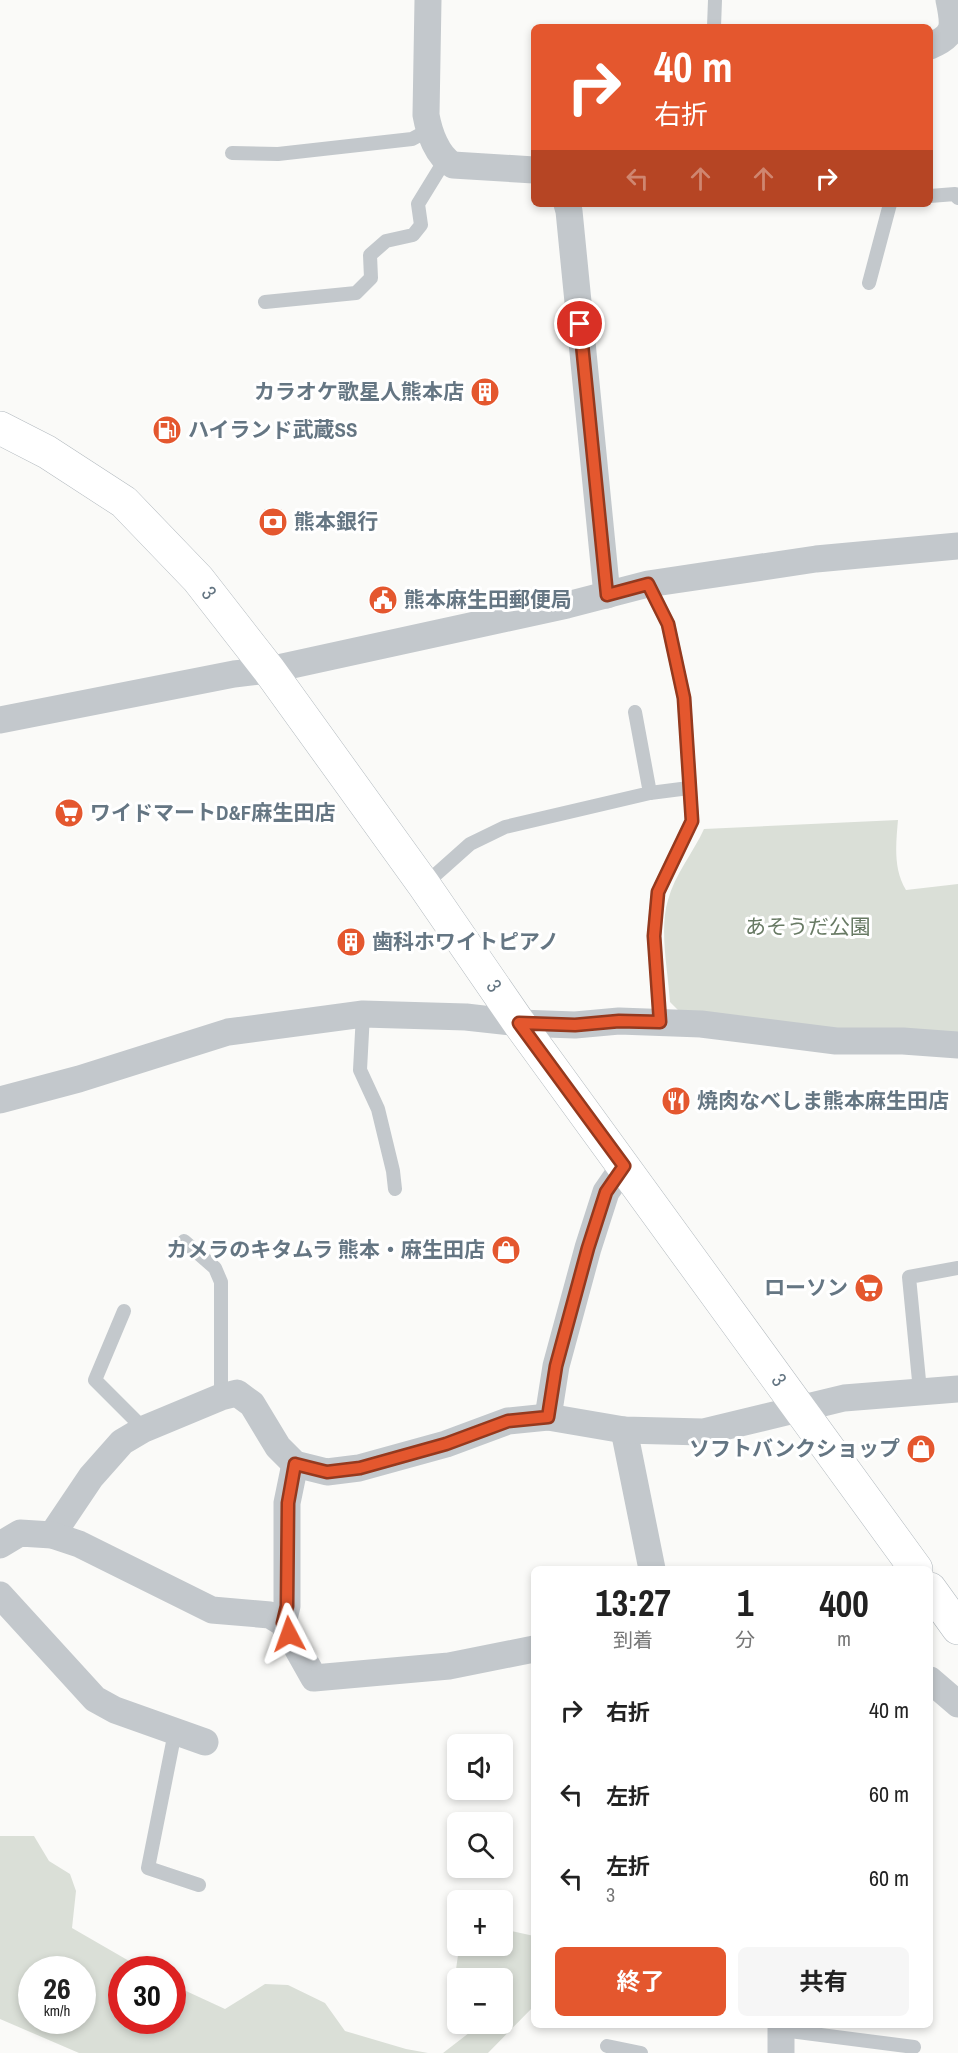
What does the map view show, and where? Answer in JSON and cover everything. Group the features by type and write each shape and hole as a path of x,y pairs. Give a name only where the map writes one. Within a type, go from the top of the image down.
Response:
{"street":[{"path":"428,0 426,115 429,130 445,160 453,165 531,170"},
{"path":"933,45 943,41 955,31 949,0"},
{"path":"568,207 607,595"},
{"name":"3","path":"0,429 47,452 124,502 198,579 269,670 519,1023 914,1566"},
{"path":"0,720 234,674 269,670 648,584 816,560 958,546"},
{"path":"0,1100 79,1079 228,1032 363,1014 466,1017 519,1023 575,1025 619,1021 701,1024 836,1041 958,1044"},
{"path":"548,1417 556,1366 588,1248 606,1192 624,1166"},
{"path":"52,1535 91,1478 122,1442 144,1429 221,1397 237,1393 252,1404 278,1447 295,1464 327,1472 360,1468 446,1444 508,1421 548,1417 624,1430 703,1432 844,1398 958,1389"},
{"path":"624,1430 651,1566"},
{"path":"283,1623 287,1606 288,1503 295,1464"},
{"path":"0,1545 21,1533 52,1535 79,1544 212,1610 270,1615 283,1623 314,1678 449,1666 531,1650"},
{"path":"933,1593 958,1628"},
{"path":"0,1595 95,1699 115,1710 205,1742"},
{"path":"933,1683 958,1704"}],"lane":[{"path":"714,24 715,0"},
{"path":"232,153 278,154 412,139 429,130"},
{"path":"265,302 356,293 371,278 370,255 386,241 413,235 421,225 418,204 445,160"},
{"path":"933,196 955,194 958,198"},
{"path":"869,283 889,207"},
{"path":"648,584 668,624 684,698 692,821 658,892 654,936 660,1022"},
{"path":"635,712 650,793"},
{"path":"423,885 470,844 505,826 650,793 689,788"},
{"path":"363,1014 360,1070 378,1108 395,1189"},
{"path":"184,1241 215,1268 221,1282 221,1397"},
{"path":"920,1391 909,1277 958,1268"},
{"path":"124,1311 95,1380 144,1429"},
{"path":"175,1732 148,1868 199,1885"},
{"path":"781,2036 914,2047"},
{"path":"607,2046 641,2053"}],"green space":[{"name":"あそうだ公園","path":"898,820 897,865 906,890 958,884 958,1035 840,1034 683,1015 670,1002 664,937 665,911 675,881 704,829"},
{"path":"0,1836 34,1836 49,1861 70,1874 76,1891 72,1928 120,1956 108,1956 108,2034 186,2034 186,1991 225,2009 265,1984 288,1985 325,2003 345,2031 428,2053 79,2053 35,2034 96,2034 96,1956 18,1956 18,2027 0,2019"},
{"path":"513,1931 531,1935 531,2009 513,2027 513,1968 456,1968 458,1956 513,1956"},
{"path":"468,2034 507,2034 488,2053 443,2053"}],"place":[{"name":"カラオケ歌星人熊本店","path":"485,392"},
{"name":"ハイランド武蔵SS","path":"167,430"},
{"name":"熊本銀行","path":"273,522"},
{"name":"熊本麻生田郵便局","path":"383,600"},
{"name":"ワイドマートD&F麻生田店","path":"69,813"},
{"name":"歯科ホワイトピアノ","path":"351,942"},
{"name":"焼肉なべしま熊本麻生田店","path":"676,1101"},
{"name":"カメラのキタムラ 熊本・麻生田店","path":"506,1250"},
{"name":"ローソン","path":"869,1288"},
{"name":"ソフトバンクショップ","path":"921,1449"}],"route":[{"path":"289,1634 283,1623 287,1606 288,1503 295,1464 327,1472 360,1468 446,1444 508,1421 548,1417 556,1366 588,1248 606,1192 624,1166 519,1023 575,1025 619,1021 660,1022 654,936 658,892 692,821 684,698 668,624 648,584 607,595 580,324"}]}
